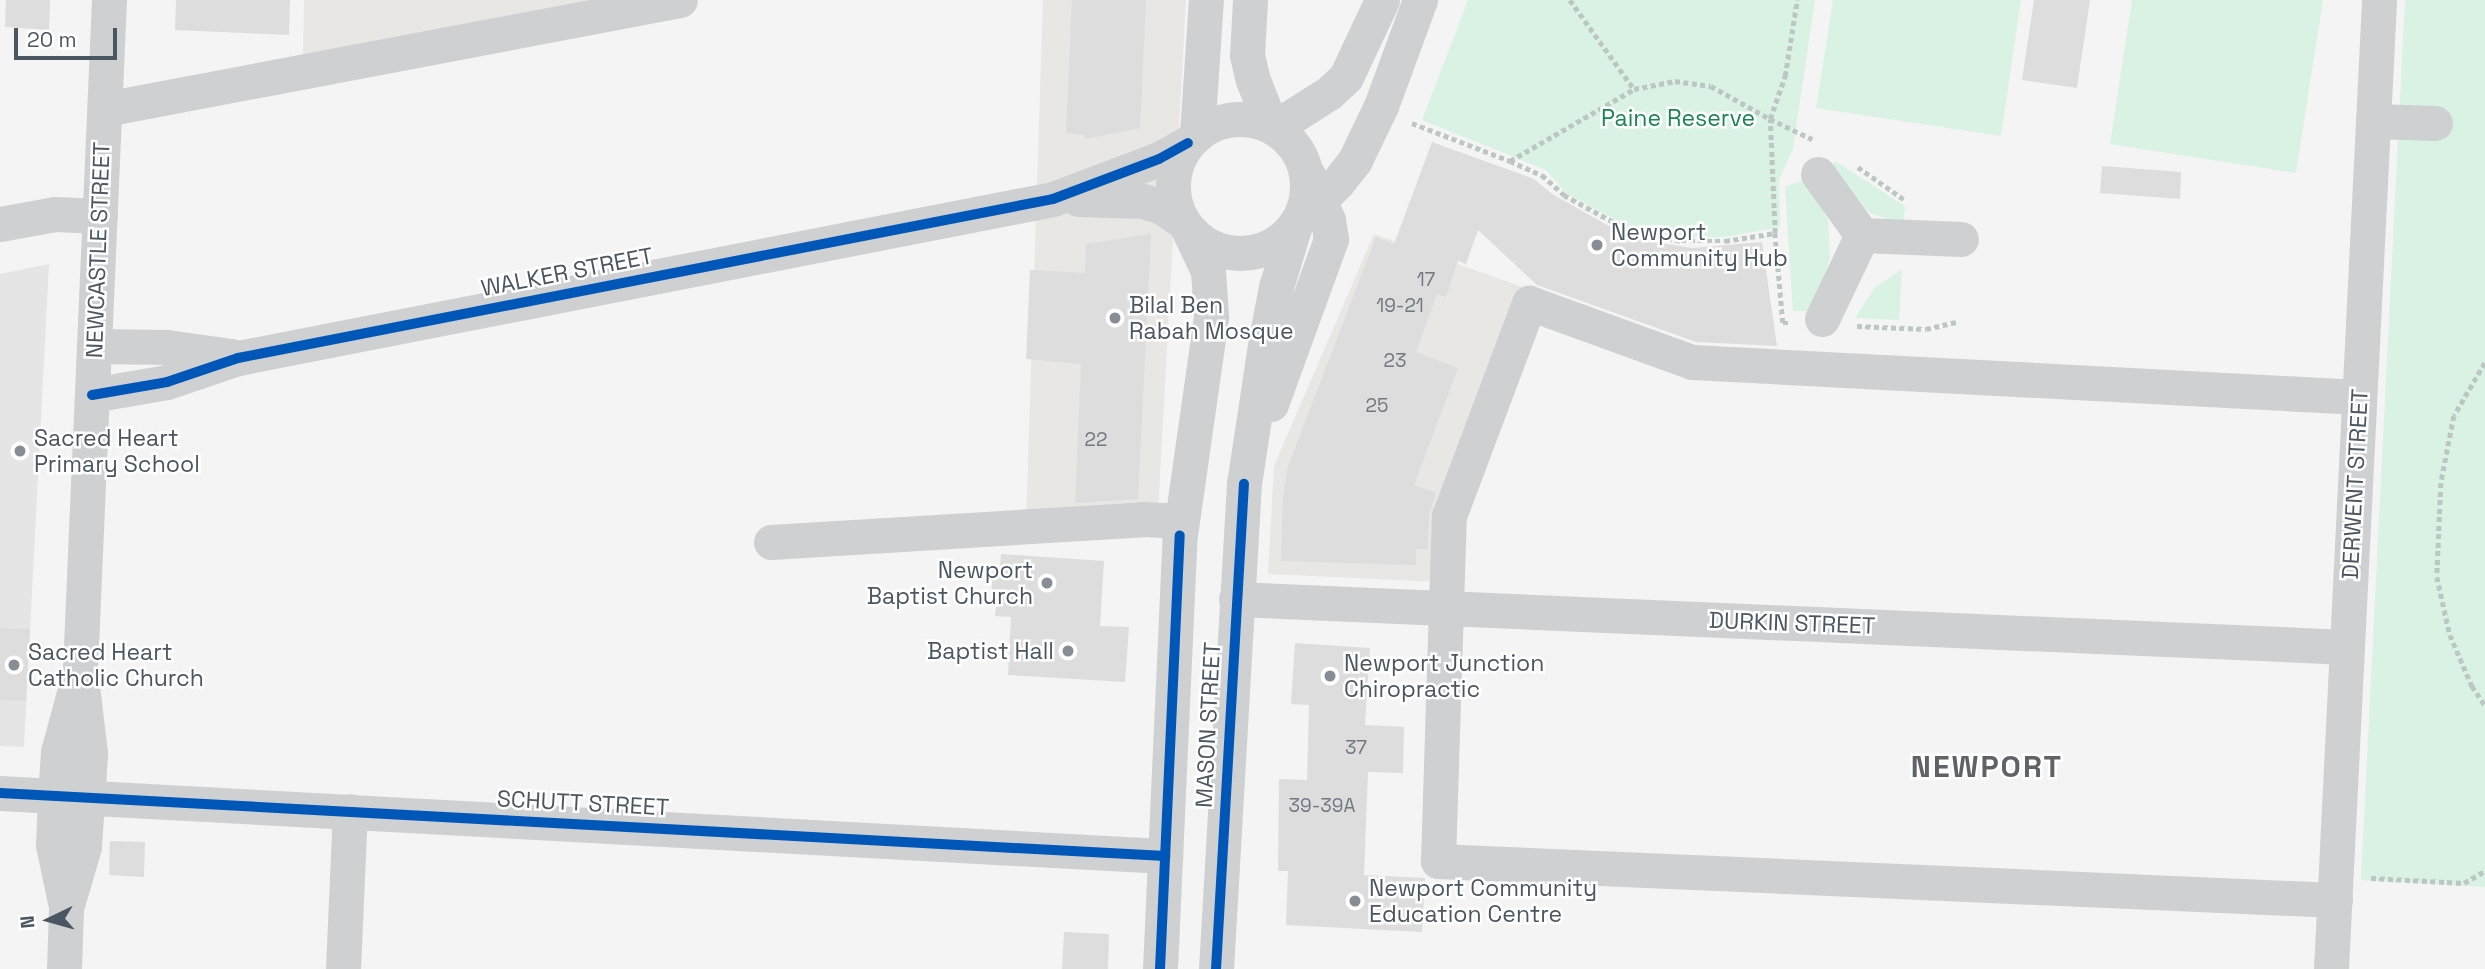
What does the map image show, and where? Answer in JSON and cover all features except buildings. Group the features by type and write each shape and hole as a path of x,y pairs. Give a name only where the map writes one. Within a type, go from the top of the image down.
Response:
{"street":[{"name":"NEWCASTLE STREET","path":"64,969 66,908 53,845 71,797 58,752 80,668 109,0"},
{"path":"104,110 680,0"},
{"path":"1193,139 1206,0"},
{"path":"1250,0 1247,55 1253,80 1273,127"},
{"path":"1273,127 1329,93 1346,77 1382,0"},
{"path":"1303,217 1308,191 1305,169 1294,145 1273,127 1250,120 1227,120 1193,139 1178,160 1173,181 1175,201 1186,226 1216,250 1237,254 1268,248 1303,217 1355,160 1381,106 1420,0"},
{"name":"DERWENT STREET","path":"2331,969 2379,0"},
{"path":"2373,121 2435,122"},
{"name":"WALKER STREET","path":"92,395 167,382 238,358 1053,199 1159,159 1193,139"},
{"path":"1818,158 1862,235"},
{"name":"WALKER STREET","path":"1053,199 1134,199 1162,206 1186,226"},
{"path":"0,224 55,214 100,216"},
{"name":"MASON STREET","path":"1216,969 1244,484 1268,329 1303,217"},
{"name":"MASON STREET","path":"1160,969 1181,521 1212,302 1204,259 1186,226"},
{"path":"1862,235 1961,239"},
{"path":"1822,323 1862,235"},
{"path":"2335,888 1438,861 1449,516 1530,303 1692,362 2360,397"},
{"name":"WALKER STREET","path":"94,346 167,347 238,358"},
{"path":"771,542 1143,519 1181,521"},
{"name":"DURKIN STREET","path":"1236,599 2347,647"},
{"name":"SCHUTT STREET","path":"0,793 1165,856"},
{"path":"343,969 350,811"}],"path":[{"path":"1570,0 1634,89"},
{"path":"1797,0 1786,76 1770,119 1775,233 1783,323 1927,329 1957,322"},
{"path":"1510,161 1634,89 1675,80 1711,86 1770,119 1818,158"},
{"path":"1381,106 1413,124 1542,175 1564,195 1626,229 1682,241 1725,241 1775,233"},
{"path":"1852,163 1906,201"},
{"path":"2485,363 2454,416 2441,483 2437,577 2450,635 2472,686 2485,705"},
{"path":"2335,888 2464,883 2485,871"}],"shaded area":[{"path":"304,0 622,0 303,61"},
{"path":"1043,0 1186,0 1157,531 1026,524"},
{"path":"1374,234 1528,289 1439,582 1268,574 1274,466"},
{"name":"Sacred Heart Primary School","path":"49,264 24,747 0,746 0,274"}],"green space":[{"name":"Paine Reserve","path":"1468,0 1815,0 1793,149 1779,179 1780,227 1724,237 1682,238 1627,226 1566,193 1546,170 1422,120"},
{"path":"1833,0 2021,0 2001,136 1816,108"},
{"path":"2132,0 2323,0 2296,173 2110,144"},
{"path":"2405,0 2485,0 2485,887 2361,880"},
{"path":"1835,161 1905,206 1903,224 1870,213 1830,167"},
{"path":"1805,179 1828,220 1830,258 1814,311 1793,311 1785,187"},
{"path":"1902,269 1899,320 1855,318 1875,287"}],"cycle path":[{"path":"92,395 167,382 238,358 1053,199 1159,159 1188,143"},
{"path":"1216,969 1244,484"},
{"path":"1160,969 1180,535"},
{"path":"0,793 1165,856"}],"place":[{"name":"Newport Community Hub","path":"1597,245"},
{"name":"Bilal Ben Rabah Mosque","path":"1115,318"},
{"name":"Sacred Heart Primary School","path":"20,451"},
{"name":"Newport Baptist Church","path":"1047,583"},
{"name":"Baptist Hall","path":"1068,651"},
{"name":"Sacred Heart Catholic Church","path":"14,665"},
{"name":"Newport Junction Chiropractic","path":"1330,676"},
{"name":"Newport Community Education Centre","path":"1355,901"}],"district":[{"name":"NEWPORT","path":"1987,767"}]}
